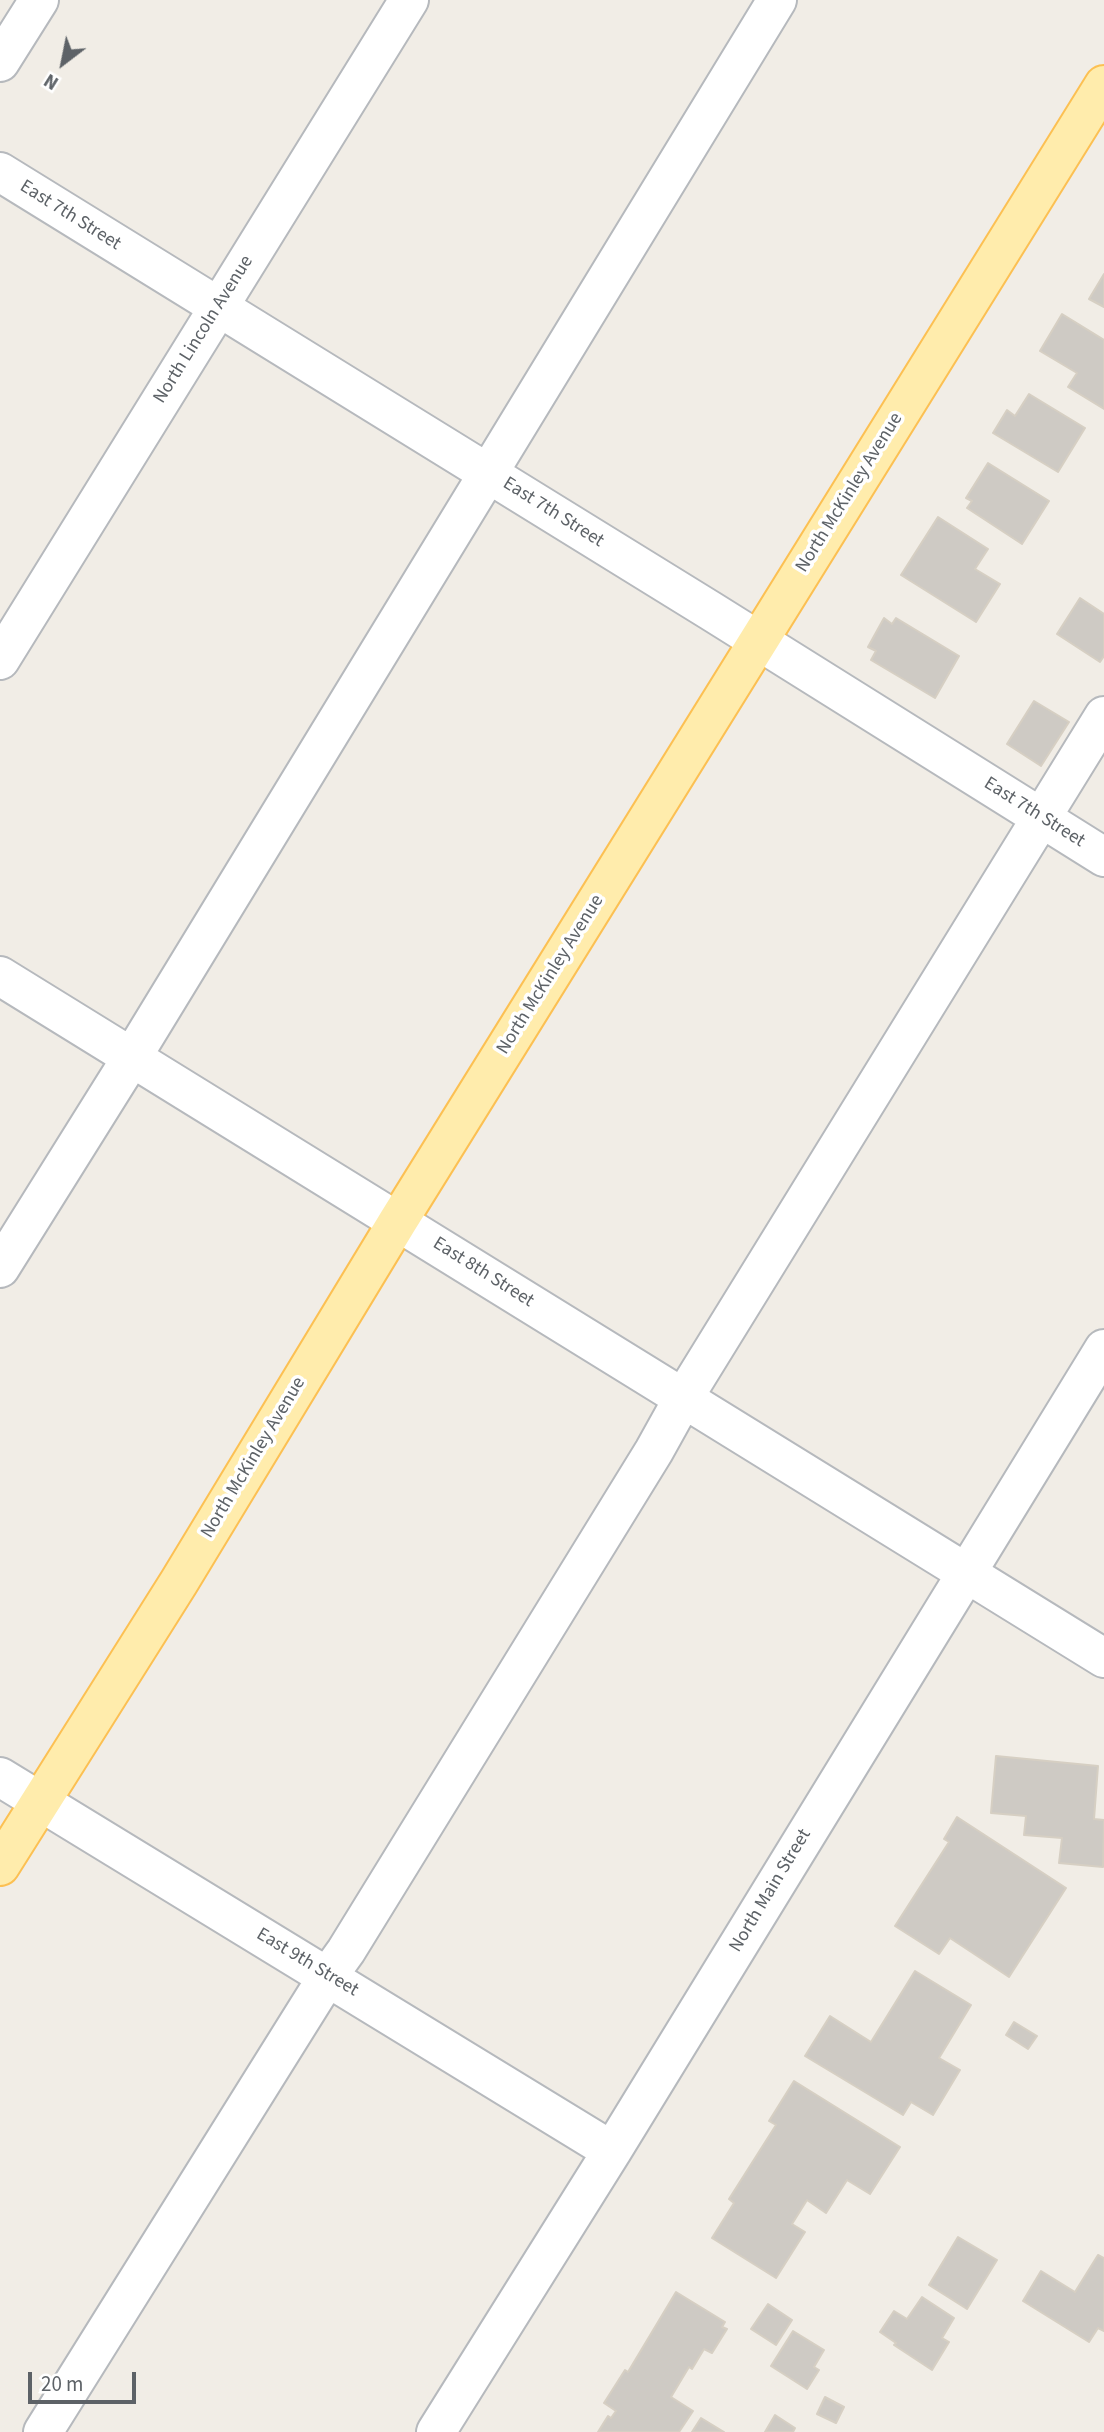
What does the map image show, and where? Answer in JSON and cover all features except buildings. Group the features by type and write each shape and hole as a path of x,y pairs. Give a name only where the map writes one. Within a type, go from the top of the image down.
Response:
{"main road":[{"name":"North McKinley Avenue","path":"0,1866 179,1582 398,1221 1104,85"}],"street":[{"path":"0,62 39,0"},
{"name":"North Lincoln Avenue","path":"0,660 409,0"},
{"path":"0,1268 132,1057 777,0"},
{"name":"East 7th Street","path":"0,173 759,640 1104,857"},
{"path":"43,2432 346,1951 1104,716"},
{"name":"East 8th Street","path":"0,976 1104,1658"},
{"name":"North Main Street","path":"436,2432 612,2151 1104,1349"},
{"name":"East 9th Street","path":"0,1777 612,2151"}]}
